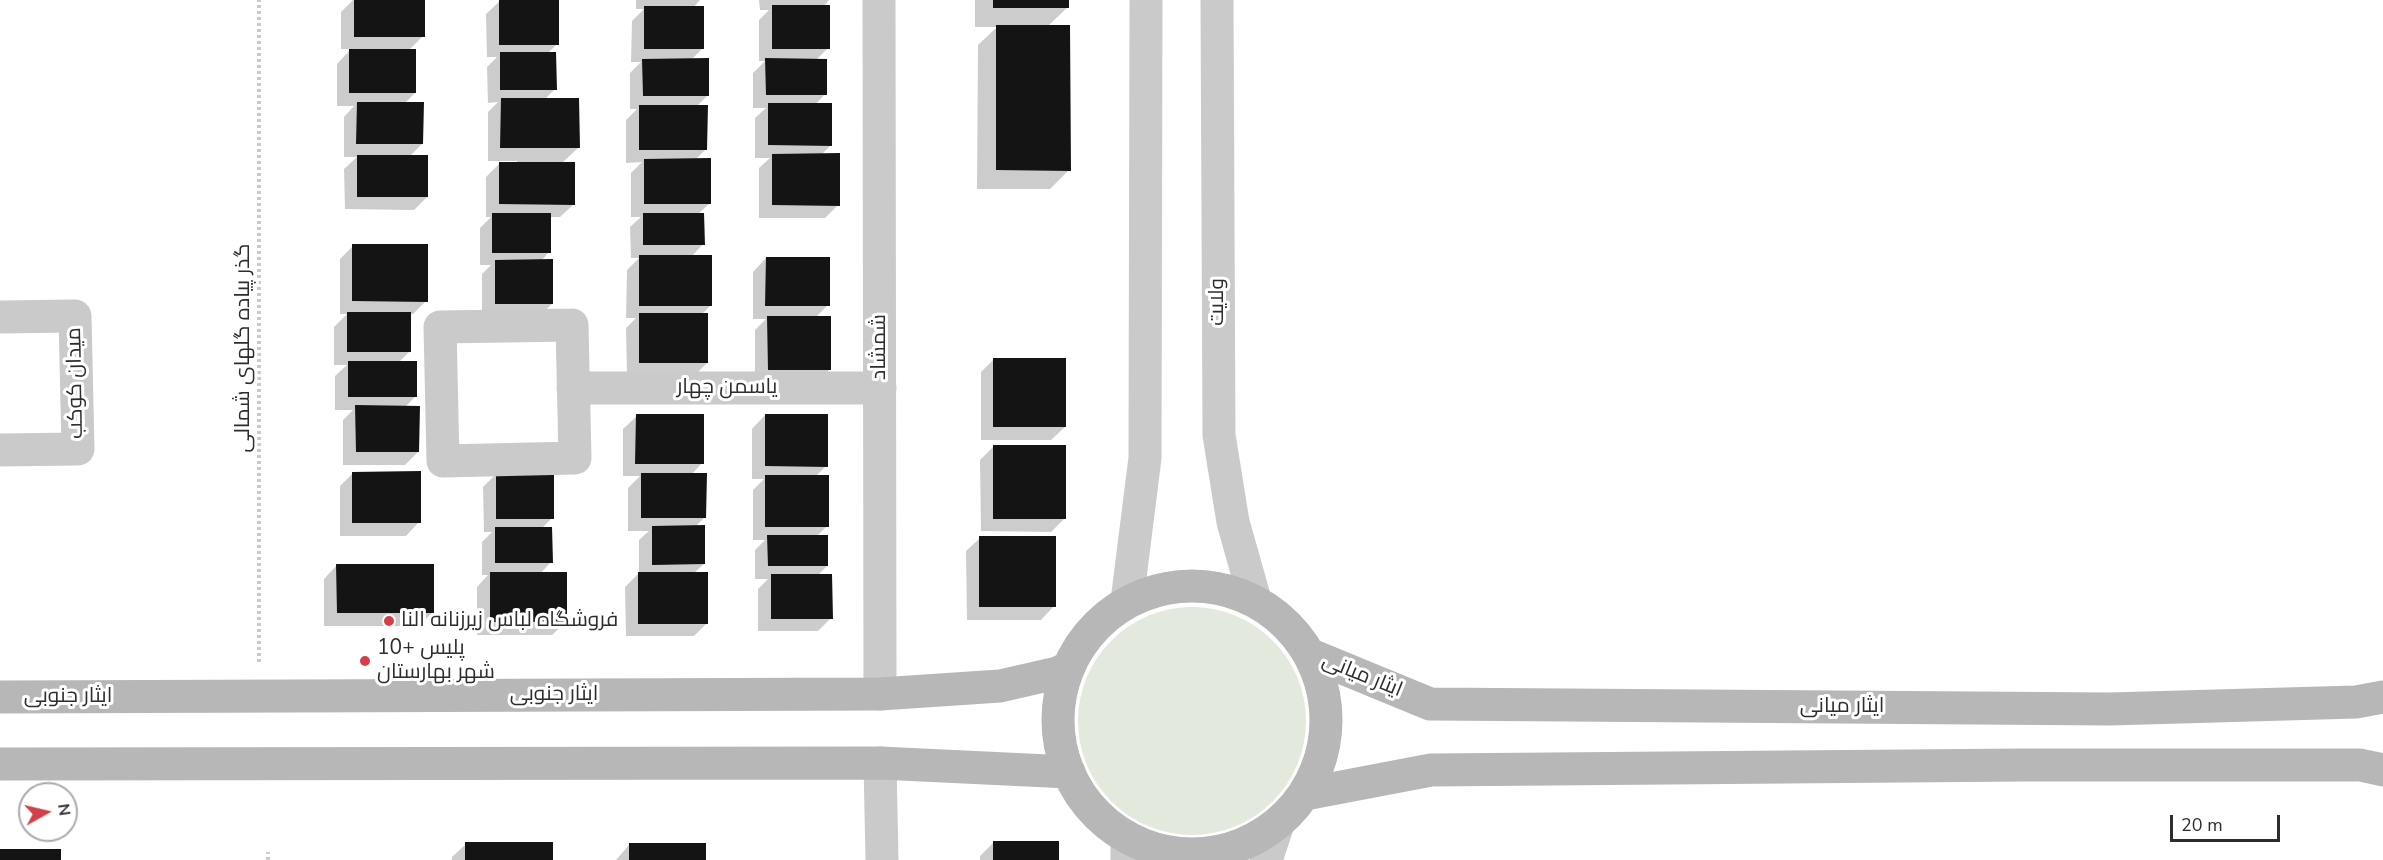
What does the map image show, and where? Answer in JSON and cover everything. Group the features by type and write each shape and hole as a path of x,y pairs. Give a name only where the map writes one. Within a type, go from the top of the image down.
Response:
{"main road":[{"path":"1191,585 1224,588 1255,600 1287,624 1311,655 1324,689 1327,725 1321,761 1305,794 1278,824 1251,842 1220,852 1188,855 1156,850 1127,849 1092,809 1069,772 1059,738 1059,702 1068,668 1083,641 1102,619 1127,601 1158,589 1191,585"},
{"name":"ایثار میانی","path":"1311,655 1430,704 2110,709 2356,702 2383,697"},
{"name":"ایثار جنوبی","path":"0,697 880,694 1000,686 1057,674 1068,668"},
{"path":"0,764 880,763 1069,772"},
{"path":"1305,794 1431,770 2023,765 2360,765 2383,770"}],"street":[{"name":"شمشاد","path":"879,0 880,694"},
{"path":"1127,601 1145,458 1146,0"},
{"name":"ولایت","path":"1217,0 1219,435 1233,522 1255,600"},
{"name":"میدان کوکب","path":"0,317 75,316 78,449 0,450"},
{"path":"572,325 573,388 575,458 443,461 440,327 572,325"},
{"name":"یاسمن چهار","path":"573,388 880,388"},
{"path":"880,763 882,860"},
{"path":"1266,860 1278,824"}],"path":[{"name":"گذر پیاده گلهای شمالی","path":"259,0 259,696"},
{"path":"268,852 268,860"}],"shaded area":[{"path":"1181,607 1203,607 1246,620 1273,640 1293,667 1304,699 1306,721 1304,743 1293,775 1273,802 1246,822 1225,830 1203,835 1181,835 1138,822 1111,802 1091,775 1083,754 1078,732 1078,710 1091,667 1111,640 1138,620 1159,612"}],"building":[{"path":"354,0 425,0 425,37 354,37"},
{"path":"499,0 559,0 559,45 499,45"},
{"path":"993,0 1069,0 1069,8 993,8"},
{"path":"772,5 830,5 830,49 772,49"},
{"path":"644,6 704,6 704,49 644,49"},
{"path":"996,25 1070,25 1071,171 996,170"},
{"path":"349,49 416,49 416,93 349,93"},
{"path":"500,52 556,52 557,90 500,90"},
{"path":"709,58 709,96 643,96 642,59"},
{"path":"765,58 827,59 827,95 766,95"},
{"path":"501,98 579,98 580,148 500,148"},
{"path":"357,102 424,102 423,144 356,144"},
{"path":"768,103 832,103 832,146 768,145"},
{"path":"639,105 708,105 707,150 639,150"},
{"path":"840,153 840,206 772,205 772,154"},
{"path":"357,155 428,155 428,197 357,197"},
{"path":"711,158 711,204 644,204 644,159"},
{"path":"499,162 575,162 575,205 499,204"},
{"path":"492,213 551,213 551,253 492,253"},
{"path":"643,213 704,213 705,245 643,245"},
{"path":"352,244 428,244 428,302 352,301"},
{"path":"639,255 712,255 712,306 639,306"},
{"path":"766,257 830,257 830,306 765,306"},
{"path":"553,259 553,304 495,304 495,260"},
{"path":"347,312 411,312 411,352 347,352"},
{"path":"639,313 708,313 708,363 639,363"},
{"path":"767,316 831,316 831,370 768,370"},
{"path":"993,358 1066,358 1066,427 993,427"},
{"path":"348,361 417,361 417,397 348,397"},
{"path":"355,405 420,406 419,452 356,452"},
{"path":"636,414 704,414 704,464 635,464"},
{"path":"765,414 828,414 828,467 765,466"},
{"path":"993,445 1066,445 1066,519 993,519"},
{"path":"421,471 421,523 352,523 352,472"},
{"path":"496,472 554,472 554,519 496,519"},
{"path":"641,473 707,473 706,518 641,518"},
{"path":"765,475 829,475 829,527 765,527"},
{"path":"705,525 705,564 652,565 652,526"},
{"path":"495,527 552,527 553,563 495,563"},
{"path":"767,535 828,535 828,566 768,566"},
{"path":"979,536 1056,536 1056,607 979,607"},
{"path":"336,564 434,564 434,613 337,613"},
{"path":"490,572 567,572 567,622 490,622"},
{"path":"638,572 708,572 708,624 638,624"},
{"path":"771,574 832,574 833,619 771,619"},
{"path":"993,841 1059,841 1059,860 993,860"},
{"path":"465,842 553,842 553,860 465,860"},
{"path":"629,843 706,843 706,860 629,860"},
{"path":"0,849 61,849 61,860 0,860"}],"place":[{"name":"فروشگاه لباس زیرزنانه النا","path":"389,621"},
{"name":"پلیس +10 شهر بهارستان","path":"365,661"}]}
